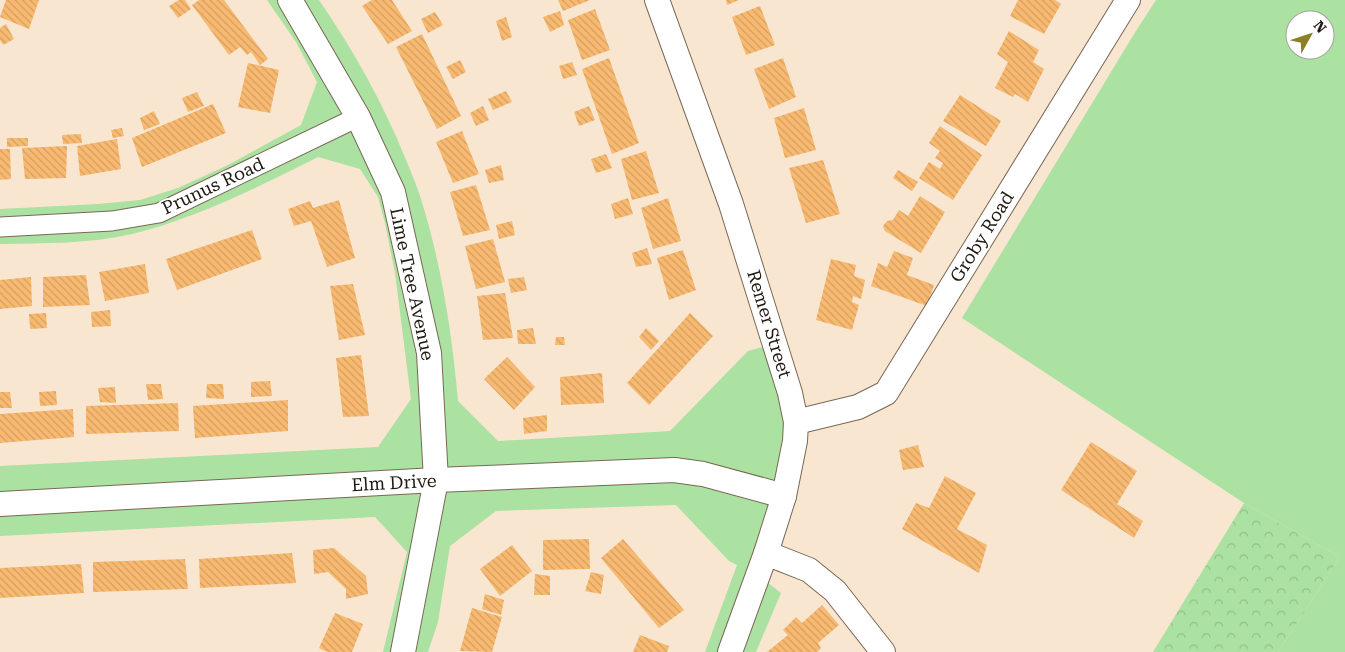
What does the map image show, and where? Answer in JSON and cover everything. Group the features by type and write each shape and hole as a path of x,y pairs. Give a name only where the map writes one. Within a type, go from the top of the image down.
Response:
{"street":[{"name":"Lime Tree Avenue","path":"290,0 358,117 393,192 429,353 436,480 403,652"},
{"name":"Remer Street","path":"657,0 731,204 790,393 796,422 795,442 784,496 766,553 730,652"},
{"name":"Groby Road","path":"796,422 858,407 886,393 1128,0"},
{"name":"Prunus Road","path":"0,227 112,221 159,213 358,117"},
{"name":"Elm Drive","path":"0,504 436,480 674,470 703,474 784,496"},
{"path":"766,553 810,570 835,591 883,652"}],"green space":[{"path":"267,0 319,0 344,38 378,98 412,174 434,246 445,297 458,401 498,441 670,431 748,351 775,344 796,422 758,575 781,593 756,652 705,652 737,565 729,561 676,505 496,511 450,546 438,622 428,652 383,652 407,552 375,517 0,536 0,466 378,447 411,399 395,273 385,223 378,197 360,169 318,157 204,211 132,234 99,240 0,244 0,209 140,200 178,188 228,165 301,125 317,82 296,42"},
{"path":"1156,0 1345,0 1345,652 1278,652 1340,557 1244,503 962,318"},
{"path":"1244,503 1340,557 1278,652 1153,652"}],"building":[{"path":"6,0 39,0 29,29 0,17"},
{"path":"179,0 185,0 191,9 178,18 169,6"},
{"path":"199,0 224,0 268,59 260,65 251,52 247,55 240,47 229,55 192,5"},
{"path":"372,0 392,0 412,31 388,44 362,6"},
{"path":"558,0 590,0 563,11"},
{"path":"726,0 739,0 727,5"},
{"path":"1018,0 1055,0 1061,4 1044,34 1010,16"},
{"path":"760,6 775,45 746,55 732,17"},
{"path":"595,9 610,50 582,60 568,20"},
{"path":"560,11 564,25 550,32 543,17"},
{"path":"435,12 443,25 428,33 421,19"},
{"path":"506,17 512,37 502,41 496,21"},
{"path":"6,24 14,39 3,45 0,40 0,28"},
{"path":"1009,31 1039,50 1033,62 1044,69 1028,102 1015,94 1013,97 995,88 1008,62 997,54"},
{"path":"422,34 461,116 437,129 396,47"},
{"path":"609,58 639,143 612,154 582,69"},
{"path":"783,58 796,97 769,109 754,69"},
{"path":"460,60 466,72 453,79 446,67"},
{"path":"572,62 577,75 563,79 559,66"},
{"path":"248,63 279,70 270,113 238,107"},
{"path":"506,91 512,102 493,110 488,99"},
{"path":"197,92 204,106 188,112 182,98"},
{"path":"960,95 1001,121 986,146 943,121"},
{"path":"213,104 226,133 142,167 132,138"},
{"path":"483,106 489,120 476,126 470,113"},
{"path":"589,106 595,120 579,126 574,112"},
{"path":"804,108 816,150 785,158 774,118"},
{"path":"154,111 160,124 144,130 140,118"},
{"path":"940,126 982,155 953,200 919,178 929,162 940,169 943,163 935,158 940,151 929,143"},
{"path":"122,128 124,136 113,138 111,130"},
{"path":"462,131 479,174 453,183 436,142"},
{"path":"81,134 82,143 63,144 62,135"},
{"path":"7,138 28,138 28,146 7,147"},
{"path":"117,139 121,169 80,176 77,146"},
{"path":"67,146 66,178 25,179 22,148"},
{"path":"0,149 10,149 11,179 0,180"},
{"path":"646,151 659,193 632,200 621,159"},
{"path":"606,154 612,168 596,173 591,159"},
{"path":"823,160 840,214 806,223 789,168"},
{"path":"501,165 504,180 489,183 485,170"},
{"path":"898,170 918,182 912,191 893,178"},
{"path":"476,185 490,230 463,236 450,192"},
{"path":"920,196 945,212 921,253 885,231 883,226 887,221 893,220 899,210 908,216"},
{"path":"628,198 633,214 615,219 611,204"},
{"path":"668,198 681,241 653,249 641,208"},
{"path":"339,200 355,258 327,267 311,221 294,226 288,209 310,201 313,208"},
{"path":"512,221 515,235 499,239 496,225"},
{"path":"252,230 262,259 177,290 166,259"},
{"path":"493,239 505,282 476,289 465,246"},
{"path":"647,248 652,264 636,267 632,253"},
{"path":"683,250 696,290 669,300 657,258"},
{"path":"894,251 913,258 907,275 934,285 927,306 871,286 878,263 887,267"},
{"path":"831,259 856,265 854,276 865,280 861,299 853,296 852,302 859,305 852,330 816,320"},
{"path":"145,264 149,293 105,301 99,272"},
{"path":"86,275 90,305 43,307 43,277"},
{"path":"31,277 32,306 0,309 0,280"},
{"path":"524,277 527,290 511,293 508,279"},
{"path":"353,284 365,335 339,340 330,286"},
{"path":"505,293 513,338 483,340 477,296"},
{"path":"110,310 111,326 92,327 91,312"},
{"path":"46,313 47,328 30,329 29,314"},
{"path":"690,313 713,336 649,405 627,383"},
{"path":"533,328 536,344 518,344 517,330"},
{"path":"646,328 659,341 651,350 639,337"},
{"path":"556,337 564,337 565,345 555,345"},
{"path":"361,355 369,416 343,417 336,358"},
{"path":"507,357 535,387 514,410 484,379"},
{"path":"602,373 604,403 561,405 560,377"},
{"path":"270,381 272,396 251,397 251,382"},
{"path":"146,384 161,384 163,399 148,400"},
{"path":"207,384 223,384 224,399 206,398"},
{"path":"115,387 116,403 100,402 98,388"},
{"path":"56,391 57,405 40,406 39,392"},
{"path":"0,392 10,392 12,408 0,408"},
{"path":"288,400 288,431 195,438 193,406"},
{"path":"178,403 179,431 86,434 86,406"},
{"path":"73,409 74,437 0,443 0,414"},
{"path":"547,415 547,431 524,434 523,418"},
{"path":"1091,442 1137,471 1117,504 1143,521 1134,538 1061,490"},
{"path":"918,445 924,467 903,470 899,450"},
{"path":"945,476 976,493 957,529 987,545 979,573 902,529 916,503 929,508"},
{"path":"589,539 590,569 543,570 543,540"},
{"path":"623,539 684,610 659,628 601,558"},
{"path":"512,545 532,571 500,596 480,569"},
{"path":"334,548 366,576 368,594 346,599 346,589 328,572 314,574 313,550"},
{"path":"292,553 296,583 200,588 199,559"},
{"path":"185,559 188,589 93,592 93,562"},
{"path":"81,564 84,593 0,598 0,568"},
{"path":"591,572 604,575 601,594 585,591"},
{"path":"535,574 550,576 550,595 534,595"},
{"path":"485,594 504,600 501,615 482,609"},
{"path":"822,605 839,625 818,643 821,648 817,652 767,652 788,635 783,630 796,617 802,623"},
{"path":"472,608 502,617 492,652 460,651"},
{"path":"335,613 363,624 352,652 327,652 319,648"},
{"path":"640,635 669,646 667,652 633,652"}]}
